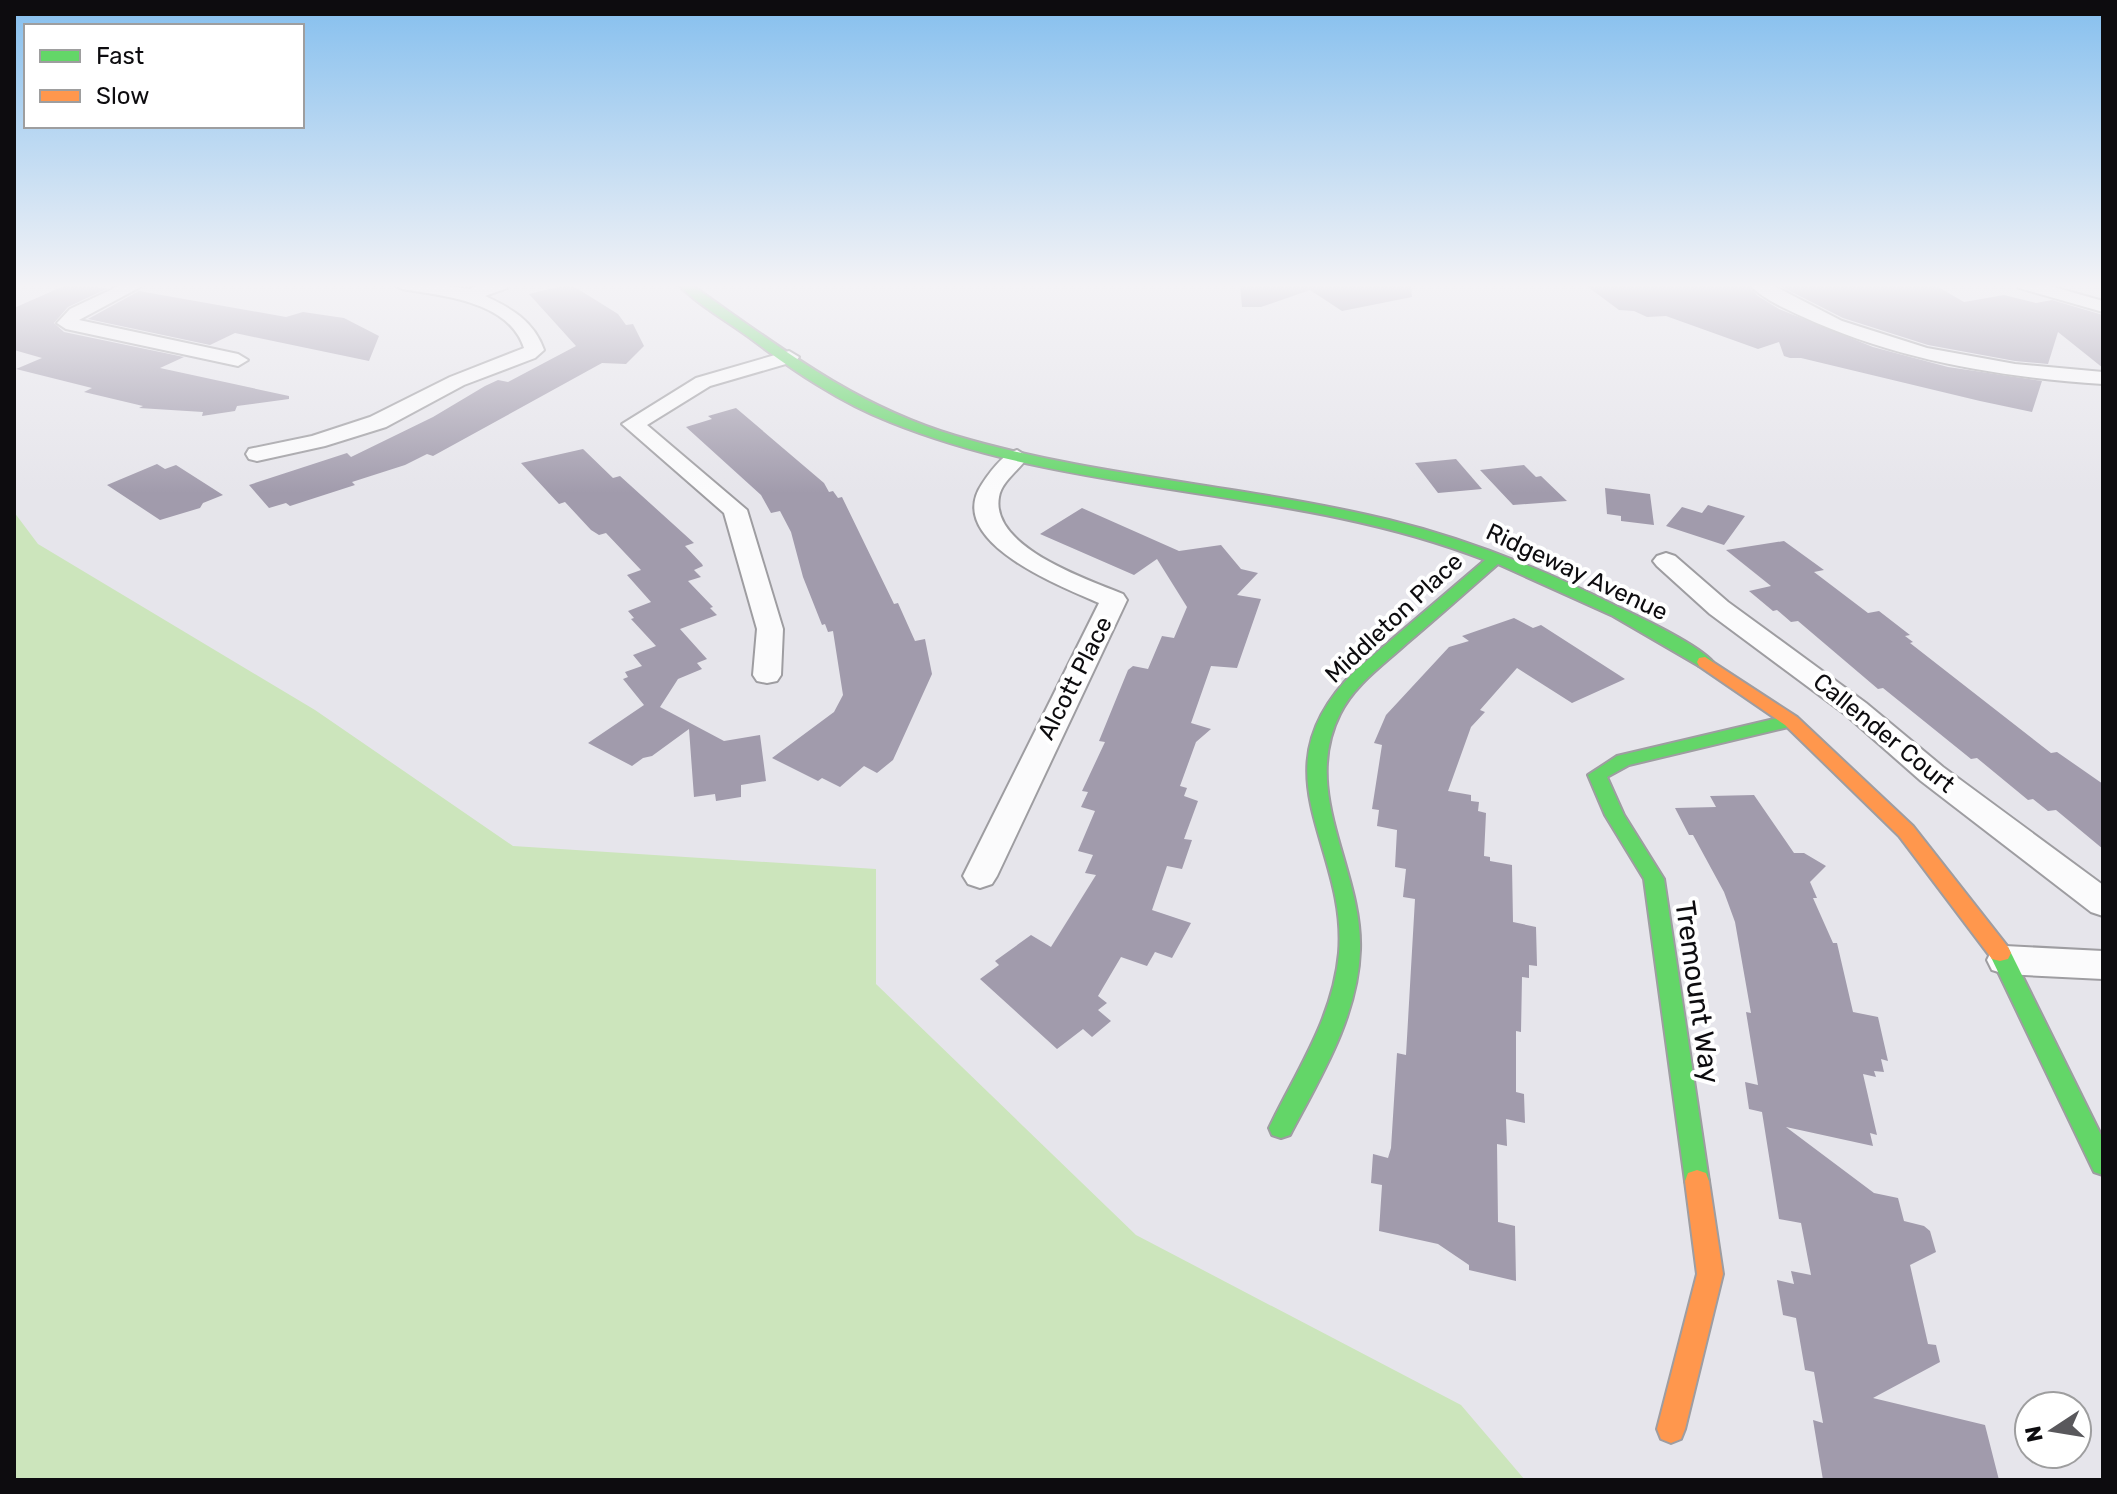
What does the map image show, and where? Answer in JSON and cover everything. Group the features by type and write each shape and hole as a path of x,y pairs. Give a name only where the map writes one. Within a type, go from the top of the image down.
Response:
{"street":[{"path":"209,354 238,360"},
{"path":"257,454 317,441 378,422 457,381 525,354"},
{"name":"Ridgeway Avenue","path":"784,354 842,395 896,420 1017,457 1340,513 1419,532 1496,558 1550,581 1677,645 1791,721 1906,831 2005,960 2103,1164"},
{"path":"1937,354 1983,365 2103,378"},
{"path":"767,675 770,629 735,510 633,424 703,382 789,357"},
{"name":"Alcott Place","path":"980,876 1114,600 1032,562 995,534 985,514 987,494 1017,457"},
{"name":"Middleton Place","path":"1281,1128 1330,1033 1347,976 1349,921 1314,778 1314,762 1326,724 1350,685 1496,558"},
{"name":"Callender Court","path":"1666,561 1719,608 1856,709 1932,774 2103,903"},
{"name":"Tremount Way","path":"1671,1429 1710,1274 1654,879 1626,829 1604,798 1597,775 1623,760 1791,721"},
{"path":"2005,960 2103,965"}],"green space":[{"path":"14,512 38,544 315,710 513,846 876,869 876,984 1136,1235 1461,1405 1525,1480 14,1480"}],"building":[{"path":"27,354 168,354 184,357 160,368 289,396 289,399 237,406 235,411 202,416 203,412 139,408 143,406 84,392 92,388 16,369 42,358"},
{"path":"334,354 372,354 369,361"},
{"path":"561,354 636,354 626,364 602,363 433,456 427,454 405,465 352,482 355,485 290,506 286,503 269,508 249,485 347,453 351,457 433,417 485,386 498,380 508,382"},
{"path":"1783,354 1898,354 1948,367 2042,381 2032,412"},
{"path":"1975,354 2051,354 2048,364"},
{"path":"2085,354 2103,354 2103,368"},
{"path":"736,408 824,483 829,492 842,497 915,641 925,639 932,674 893,760 877,773 864,766 840,787 822,778 818,781 772,758 834,712 843,695 833,631 828,632 825,624 822,625 803,577 791,532 780,511 771,513 761,495 686,427 712,419 708,416"},
{"path":"583,449 613,478 620,476 694,543 685,546 703,566 694,570 701,577 688,581 717,615 680,629 707,659 697,663 702,669 678,679 660,707 724,741 760,735 766,781 741,785 741,797 716,801 715,794 694,797 689,729 652,756 632,766 588,743 644,705 623,679 628,677 625,672 642,666 633,655 656,646 631,619 634,618 628,611 651,602 627,575 641,570 606,533 599,535 565,502 559,504 521,463"},
{"path":"1456,459 1482,489 1438,493 1415,463"},
{"path":"157,464 165,469 176,465 223,495 203,503 200,508 160,520 107,485"},
{"path":"1524,465 1536,477 1541,476 1567,501 1513,505 1480,470"},
{"path":"1605,488 1650,494 1654,525 1621,521 1621,516 1607,514"},
{"path":"1708,505 1745,516 1724,545 1666,526 1682,507 1702,513"},
{"path":"1082,508 1179,551 1221,545 1241,569 1258,573 1237,595 1261,599 1237,668 1211,666 1191,723 1211,729 1196,742 1180,786 1187,788 1184,796 1198,801 1184,839 1192,840 1182,869 1167,866 1152,910 1191,923 1172,958 1155,952 1147,966 1121,957 1098,996 1107,1003 1098,1010 1111,1021 1092,1037 1083,1029 1057,1049 980,979 999,965 995,961 1031,935 1051,947 1096,875 1085,873 1093,855 1078,851 1095,811 1081,807 1088,792 1082,791 1105,742 1099,741 1128,670 1133,666 1148,669 1162,636 1174,638 1187,607 1157,559 1134,575 1040,534"},
{"path":"1784,541 1824,570 1814,572 1868,613 1879,611 1910,635 1905,636 1913,642 1910,643 2051,753 2057,752 2103,784 2103,849 2056,810 2048,811 2033,799 2028,800 1977,758 1971,759 1883,688 1878,689 1798,621 1791,622 1777,610 1773,611 1749,591 1771,586 1726,550"},
{"path":"1514,618 1533,628 1541,625 1625,679 1572,703 1517,668 1480,710 1485,712 1471,727 1448,791 1471,795 1471,801 1479,802 1478,811 1486,813 1484,856 1490,857 1490,861 1512,865 1513,922 1536,927 1537,966 1529,965 1529,978 1522,977 1521,1032 1516,1031 1516,1092 1524,1094 1525,1123 1506,1119 1507,1146 1497,1144 1498,1222 1515,1226 1516,1281 1469,1270 1469,1265 1438,1244 1379,1231 1382,1185 1371,1183 1373,1154 1388,1158 1391,1148 1397,1053 1406,1055 1415,899 1403,897 1406,869 1395,867 1397,830 1377,826 1379,810 1372,809 1382,745 1374,743 1386,715 1449,647 1469,641 1462,636"},
{"path":"1754,795 1794,853 1804,853 1826,866 1810,882 1817,898 1813,898 1833,943 1837,943 1853,1012 1878,1017 1888,1061 1881,1059 1884,1072 1874,1071 1876,1077 1863,1074 1877,1135 1870,1133 1873,1146 1786,1127 1874,1193 1898,1198 1904,1221 1924,1226 1930,1231 1936,1252 1910,1265 1928,1344 1936,1345 1940,1362 1873,1398 1985,1425 1999,1480 1823,1480 1813,1420 1823,1423 1814,1372 1805,1370 1796,1318 1783,1315 1777,1280 1794,1284 1791,1271 1811,1275 1801,1223 1779,1219 1762,1112 1749,1109 1745,1082 1758,1085 1746,1012 1751,1013 1735,922 1724,892 1675,808 1716,807 1710,796"}],"traffic: fast":[{"path":"780,354 839,393 867,407 949,438 1059,466 1338,513 1434,537 1574,591 1705,662"},
{"path":"1281,1128 1326,1041 1348,972 1348,918 1319,803 1319,746 1329,717 1362,674 1496,558"},
{"path":"1697,1181 1654,879 1615,815 1597,775 1623,760 1791,721"},
{"path":"2000,953 2103,1164"}],"traffic: slow":[{"path":"1705,662 1791,721 1906,831 2000,953"},
{"path":"1671,1429 1710,1274 1697,1181"}]}
